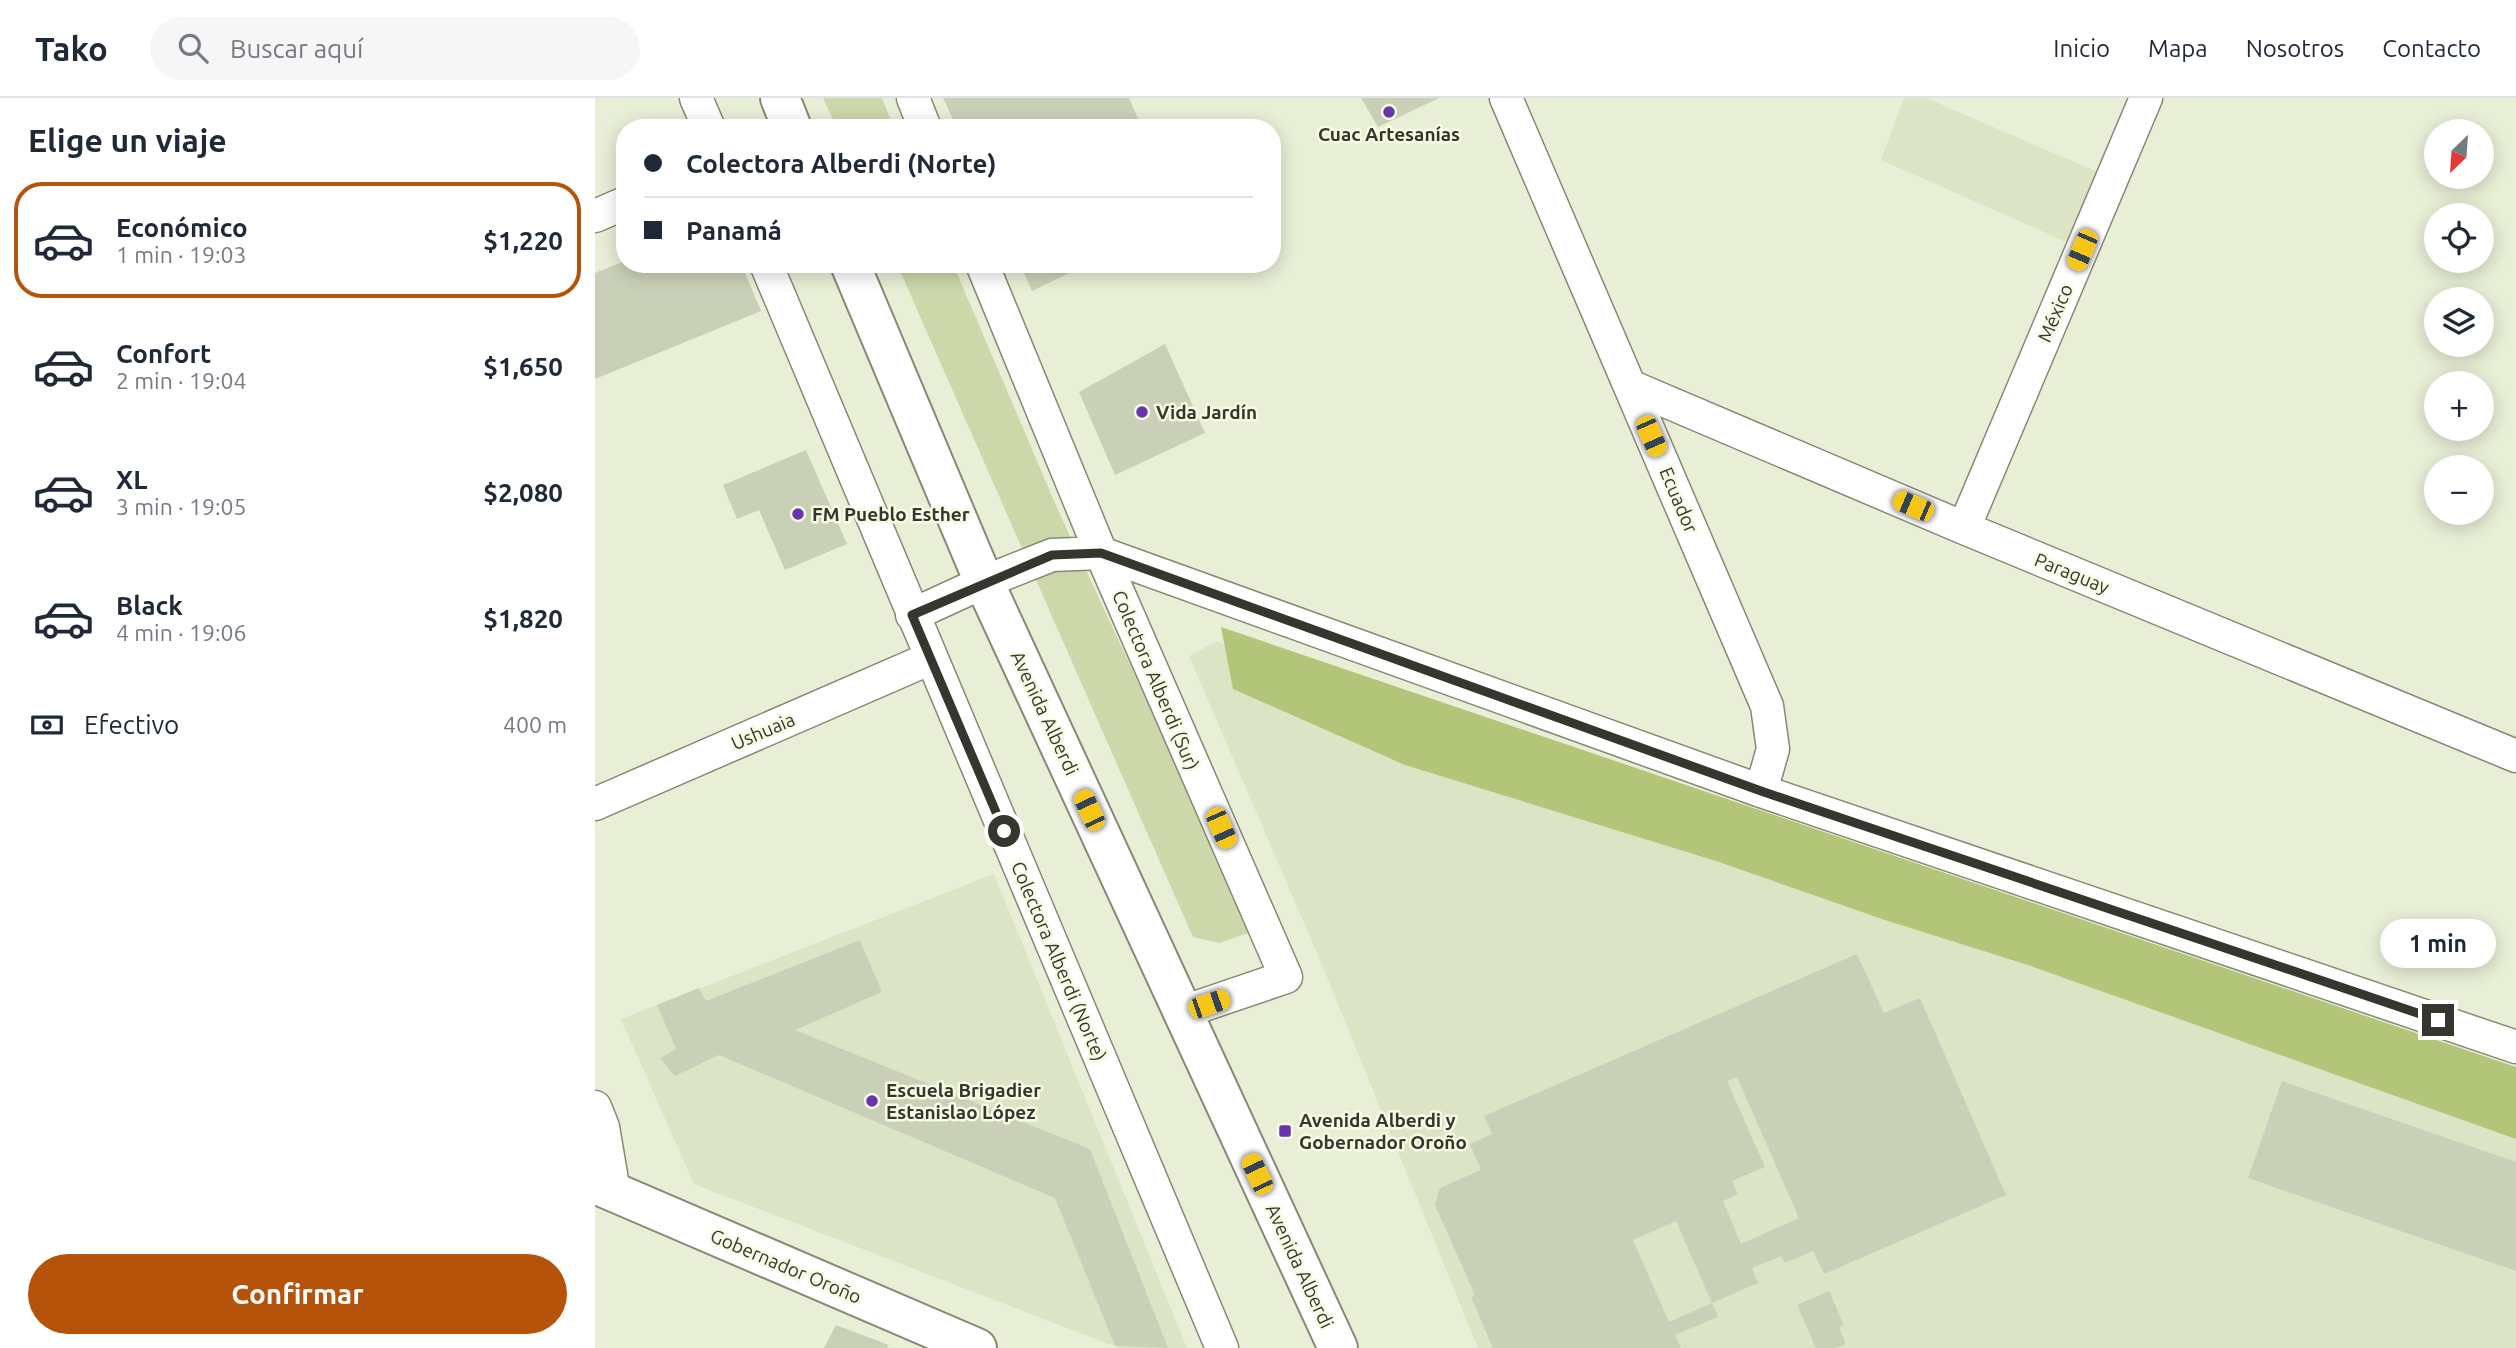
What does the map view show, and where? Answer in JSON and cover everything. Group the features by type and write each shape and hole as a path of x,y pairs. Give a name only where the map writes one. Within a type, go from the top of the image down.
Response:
{"main road":[{"path":"780,98 788,119"},
{"name":"Avenida Alberdi","path":"854,273 984,582 1338,1348"},
{"name":"Gobernador Oroño","path":"605,1188 977,1348"}],"street":[{"path":"696,98 705,119"},
{"path":"913,98 921,119"},
{"name":"Ecuador","path":"1506,98 1767,706 1773,749 1761,791"},
{"name":"México","path":"1964,528 2146,98"},
{"path":"595,216 616,207"},
{"name":"Colectora Alberdi (Norte)","path":"770,273 1222,1348"},
{"name":"Colectora Alberdi (Sur)","path":"986,273 1101,553 1286,977 1183,1012"},
{"name":"Paraguay","path":"1630,386 1964,528 2516,756"},
{"path":"912,615 1052,555 1101,553 1761,791 2516,1047"},
{"name":"Ushuaia","path":"595,804 931,658"},
{"path":"595,1107 603,1127 605,1188"}],"shaded area":[{"path":"823,98 882,98 890,119 833,119"},
{"path":"1904,98 1926,98 2100,173 2069,243 1881,160"},
{"path":"901,273 957,273 1057,508 1254,931 1219,943 1193,937"},
{"path":"1217,641 2516,1080 2516,1348 1478,1348 1322,965 1189,656"},
{"name":"Escuela Brigadier Estanislao López","path":"994,874 1187,1348 1119,1348 694,1184 621,1019"}],"green space":[{"path":"1221,627 2516,1067 2516,1139 2028,965 1885,920 1716,861 1405,765 1233,689"}],"building":[{"path":"943,98 1129,98 1138,119 953,119"},
{"name":"Cuac Artesanías","path":"1361,98 1439,98 1378,127"},
{"path":"616,265 616,273 745,273 761,311 595,379 595,273"},
{"path":"1024,273 1069,273 1032,291"},
{"name":"Vida Jardín","path":"1165,344 1205,433 1115,475 1079,392"},
{"name":"FM Pueblo Esther","path":"806,450 847,544 785,570 759,510 737,519 723,485"},
{"path":"860,940 882,992 795,1030 1090,1149 1168,1348 1115,1346 1055,1198 719,1055 675,1076 660,1058 676,1049 657,1005 699,988 706,1001"},
{"path":"1857,954 1884,1013 1920,998 2006,1195 1824,1274 1813,1251 1785,1263 1781,1256 1752,1268 1758,1283 1712,1303 1718,1317 1675,1335 1681,1348 1493,1348 1471,1297 1475,1295 1435,1205 1440,1188 1481,1170 1470,1144 1492,1134 1484,1116","holes":["1737,1077 1799,1218 1741,1244 1723,1201 1738,1194 1732,1181 1765,1167 1727,1081","1676,1221 1712,1303 1669,1322 1633,1240"]},
{"path":"2282,1081 2516,1162 2516,1271 2248,1178"},
{"path":"1829,1291 1844,1325 1839,1327 1846,1344 1836,1348 1816,1348 1797,1305"},
{"path":"836,1325 889,1345 887,1348 824,1348"}],"place":[{"name":"Cuac Artesanías","path":"1389,112"},
{"name":"Vida Jardín","path":"1142,412"},
{"name":"FM Pueblo Esther","path":"798,514"},
{"name":"Escuela Brigadier Estanislao López","path":"872,1101"},
{"name":"Avenida Alberdi y Gobernador Oroño","path":"1285,1131"}],"route":[{"path":"1004,831 912,615 1052,555 1101,553 1761,791 2438,1020"}]}
